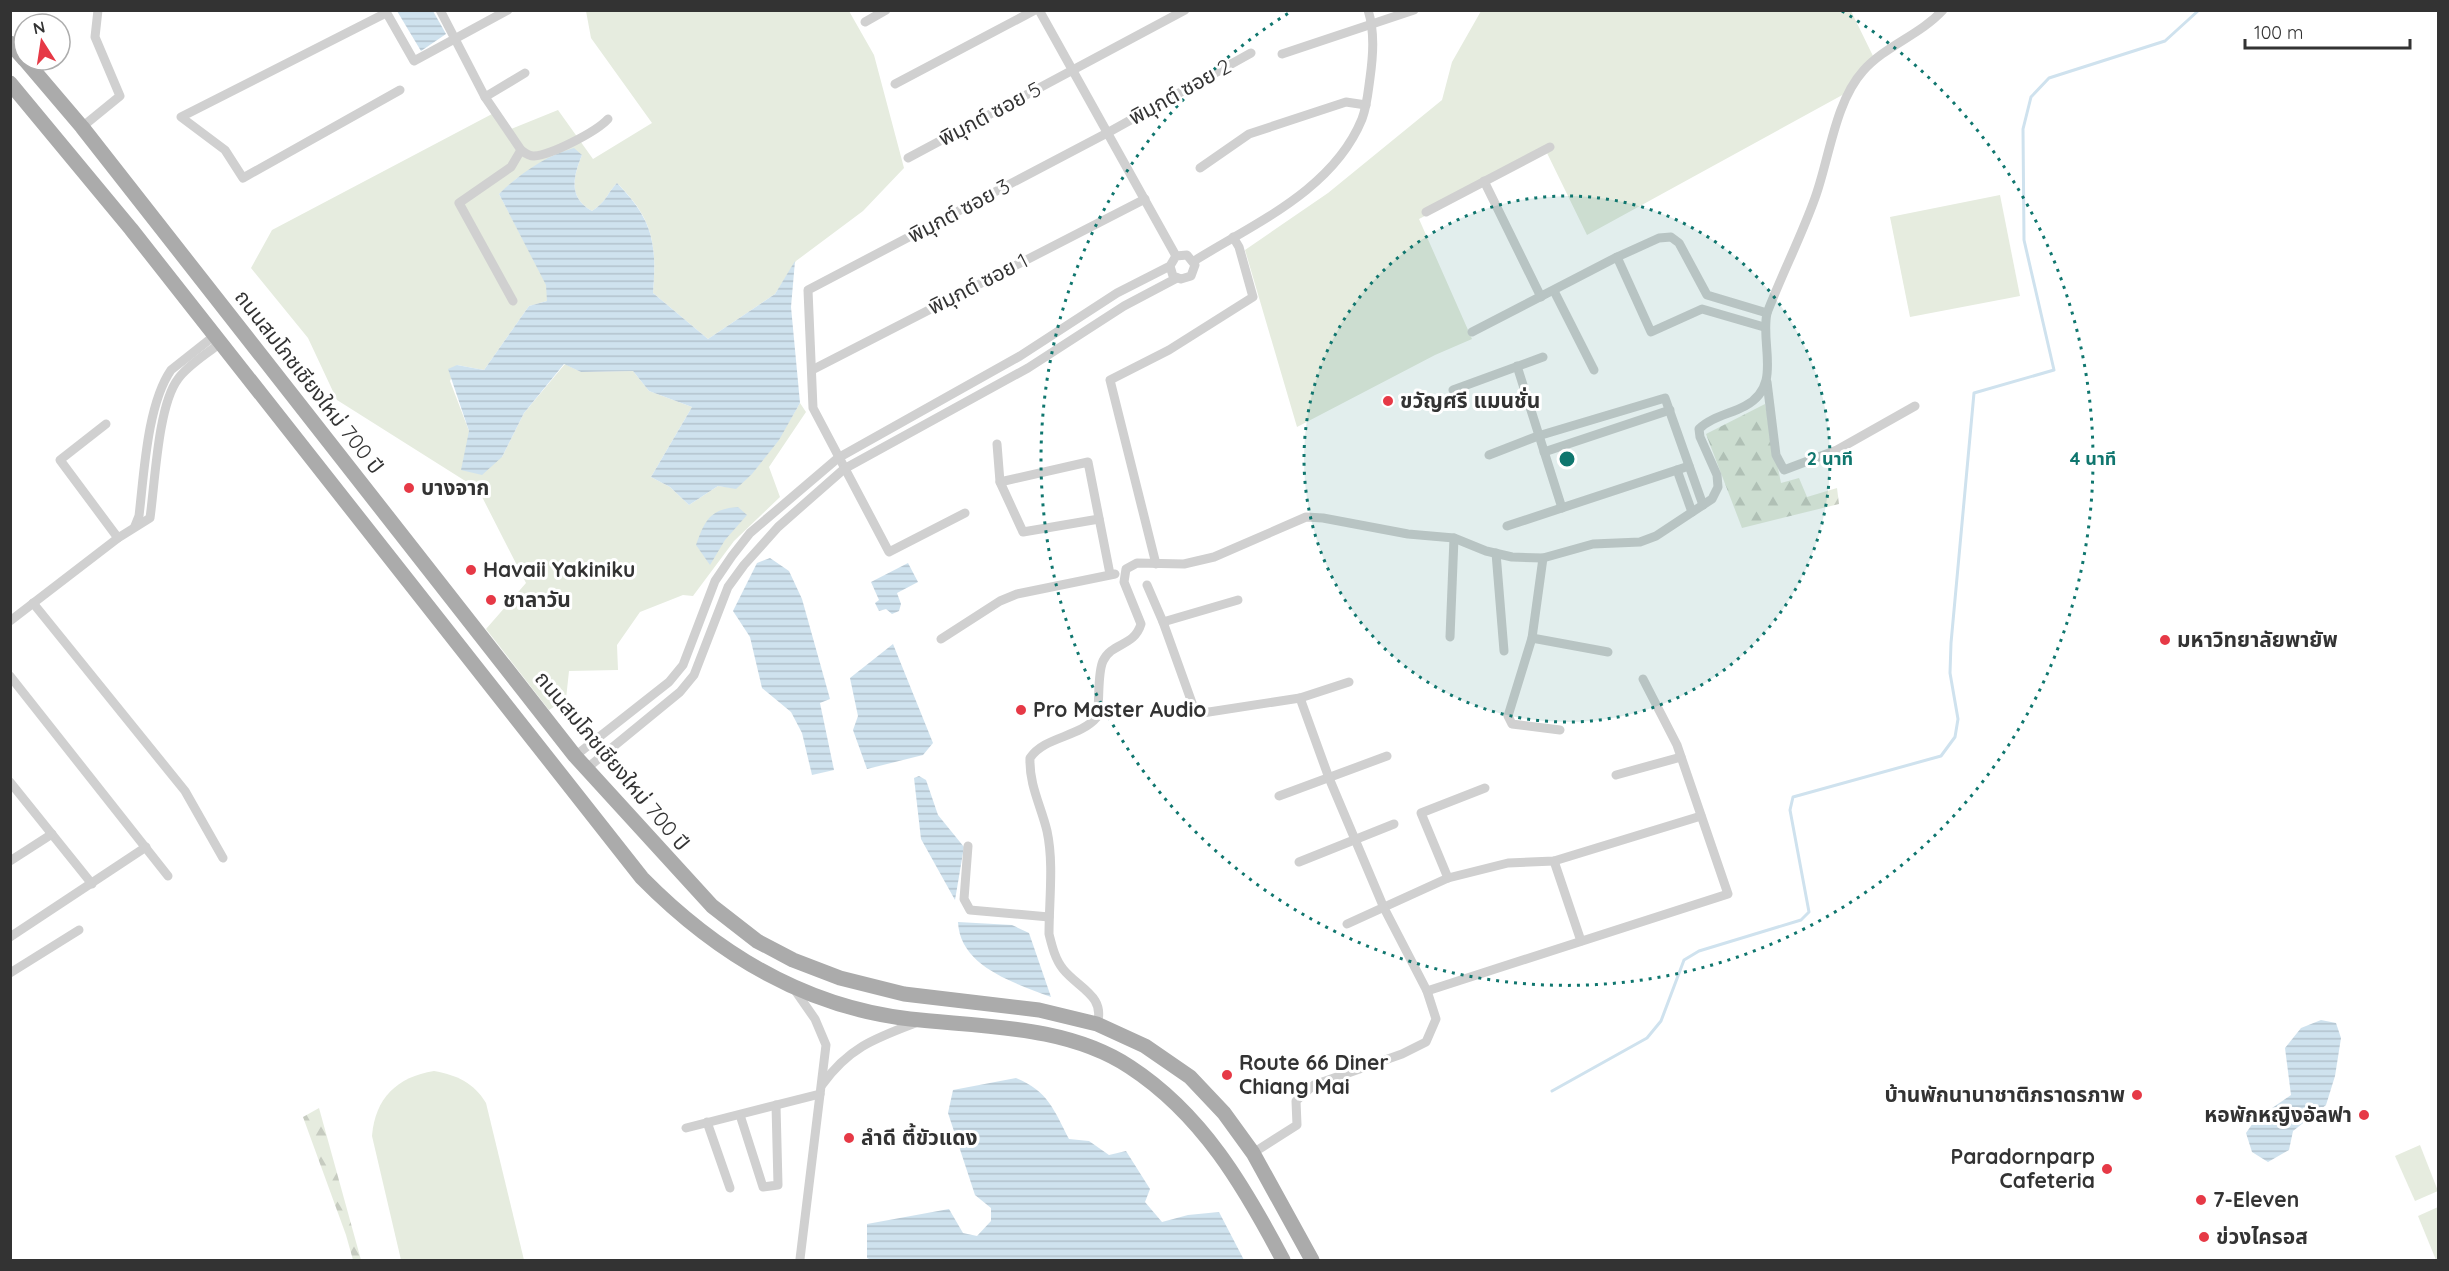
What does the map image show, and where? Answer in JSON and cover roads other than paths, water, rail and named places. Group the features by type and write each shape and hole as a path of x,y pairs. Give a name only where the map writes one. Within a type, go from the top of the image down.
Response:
{"main road":[{"name":"ถนนสมโภชเชียงใหม่ 700 ปี","path":"36,72 82,127 575,756 712,906 757,941 793,960 840,978 904,994 1040,1010 1097,1023 1144,1046 1190,1077 1224,1113 1253,1153 1312,1260"},
{"path":"10,83 94,183 642,878 674,911 731,955 792,986 870,1012 1020,1030 1091,1048 1128,1066 1173,1099 1216,1146 1283,1260"}],"street":[{"path":"82,127 120,96 95,37 98,10"},
{"path":"440,10 485,97 520,150 529,156 536,156 573,141 608,119"},
{"path":"400,90 243,178 225,150 181,117 386,12 414,61 508,10"},
{"path":"865,22 886,10"},
{"path":"895,84 1035,10"},
{"path":"1040,10 1071,71 1109,132 1176,256"},
{"name":"พิมุกต์ ซอย 5","path":"908,158 1185,10"},
{"path":"1194,261 1299,197 1318,181 1351,141 1366,105 1372,65 1372,23 1368,10"},
{"path":"1282,54 1414,10"},
{"path":"1915,406 1837,450 1784,470 1776,455 1767,382 1769,368 1764,327 1767,313 1816,197 1836,123 1855,83 1862,72 1875,60 1931,24 1943,10"},
{"name":"พิมุกต์ ซอย 2","path":"1109,132 1251,53"},
{"path":"485,97 525,73"},
{"path":"1200,168 1250,134 1346,102 1366,105"},
{"name":"พิมุกต์ ซอย 3","path":"812,370 808,290 1109,132"},
{"path":"1425,212 1550,147"},
{"path":"513,301 459,203 511,167 520,150"},
{"path":"1484,181 1541,297"},
{"name":"พิมุกต์ ซอย 1","path":"812,370 1145,199"},
{"path":"1156,564 1110,380 1169,350 1253,297 1239,247 1233,237"},
{"path":"1472,332 1617,257 1659,238 1671,237 1679,243 1707,295 1767,313"},
{"path":"575,756 669,682 682,665 715,581 750,533 838,458 1020,356 1117,293 1170,266 1176,256 1184,254 1194,261 1195,269 1191,276 1177,278 1124,306 1028,368 844,469 761,543 728,587 694,675 680,692 586,769"},
{"path":"1617,257 1651,332 1702,309 1764,327"},
{"path":"1170,266 1177,278"},
{"path":"1554,291 1594,370"},
{"path":"1061,329 1069,341"},
{"path":"10,621 118,538 150,518 161,429 172,387 179,377 217,340"},
{"path":"1453,390 1544,357"},
{"path":"1517,366 1562,508"},
{"path":"812,370 813,408 889,552 965,513"},
{"path":"1123,575 1130,565 1184,564 1214,557 1305,517 1323,518 1408,534 1454,538 1496,553 1544,558 1593,544 1640,542 1656,536 1712,499 1718,487 1717,475 1700,437 1699,429 1747,405 1759,396 1767,382"},
{"path":"953,392 960,405"},
{"path":"1489,455 1538,436 1665,398 1703,505"},
{"path":"1544,452 1670,410"},
{"path":"106,424 60,460 118,538"},
{"path":"997,444 1000,482 1023,532 1099,519"},
{"path":"1000,482 1088,462 1110,574"},
{"path":"1507,526 1689,466"},
{"path":"1677,470 1692,512"},
{"path":"1450,637 1454,538"},
{"path":"1496,553 1504,651"},
{"path":"1544,558 1532,638 1508,716 1509,722 1560,730"},
{"path":"941,639 1000,601 1017,594 1110,574 1123,575"},
{"path":"1097,1023 1100,1013 1098,1003 1067,974 1058,960 1049,934 1049,847 1047,830 1037,805 1030,758 1036,749 1083,730 1097,717 1102,662 1109,653 1135,638 1141,624 1123,575"},
{"path":"1147,585 1163,622 1196,714 1300,698 1349,682"},
{"path":"1163,622 1238,600"},
{"path":"33,603 185,790 223,858"},
{"path":"696,630 710,635"},
{"path":"1532,638 1608,652"},
{"path":"10,676 168,876"},
{"path":"1427,991 1728,894 1681,757 1643,679"},
{"path":"1253,1153 1298,1125 1296,1101 1314,1085 1401,1054 1426,1042 1436,1019 1427,991 1384,908 1329,778 1300,698"},
{"path":"1279,796 1388,756"},
{"path":"1616,775 1681,757"},
{"path":"10,782 92,884"},
{"path":"1448,878 1421,813 1485,788"},
{"path":"1347,924 1448,878 1508,863 1554,861 1701,816"},
{"path":"1299,862 1394,824"},
{"path":"10,861 52,834"},
{"path":"968,846 964,899 970,910 1049,917"},
{"path":"10,937 146,847"},
{"path":"1554,861 1581,941"},
{"path":"10,973 79,930"},
{"path":"792,986 814,1019 826,1045 800,1259"},
{"path":"686,1128 776,1105 820,1090 837,1063 868,1041 922,1020"},
{"path":"740,1115 763,1187 778,1185 776,1105"},
{"path":"707,1122 730,1188"}],"water":[{"path":"397,11 433,11 446,34 421,51"},
{"path":"574,148 582,155 575,179 579,200 592,211 604,201 617,183 638,209 650,233 654,260 653,293 708,339 775,294 795,261 791,307 800,403 779,440 752,474 736,489 718,486 689,505 670,487 651,477 692,407 649,391 633,371 581,372 564,364 524,413 502,457 482,475 461,470 469,431 448,369 457,365 484,370 529,306 547,301 546,285 499,194 534,166 554,155"},
{"path":"738,507 747,515 725,540 710,565 696,545 702,529 715,513"},
{"path":"770,558 789,571 802,599 830,699 820,703 834,770 812,775 802,733 791,712 762,688 750,637 733,611 757,563"},
{"path":"908,563 918,582 897,593 901,604 899,611 892,614 886,609 879,611 875,603 879,600 871,582"},
{"path":"893,644 933,743 923,755 867,769 853,730 858,716 850,678"},
{"path":"919,776 926,780 938,815 964,847 955,900 921,839 914,778"},
{"path":"958,922 1012,925 1029,933 1051,997 1006,979 979,962 968,951 961,938"},
{"path":"2321,1020 2336,1023 2341,1038 2335,1076 2326,1105 2293,1131 2289,1150 2268,1162 2252,1152 2246,1133 2255,1120 2291,1095 2285,1048 2301,1028"},
{"path":"1016,1078 1043,1095 1054,1110 1069,1139 1089,1141 1109,1155 1126,1151 1150,1189 1145,1202 1162,1222 1188,1215 1219,1212 1244,1260 871,1260 867,1258 867,1224 949,1209 963,1233 977,1236 991,1221 991,1208 975,1195 948,1113 953,1090"}],"waterway":[{"path":"1552,1091 1647,1038 1661,1021 1684,960 1699,951 1801,920 1809,912 1790,810 1793,797 1941,756 1955,737 1958,719 1950,673 1951,643 1974,393 2054,370 2024,240 2023,129 2031,97 2049,78 2165,41 2199,10"}],"place":[{"name":"ขวัญศรี แมนชั่น","path":"1388,401"},
{"name":"บางจาก","path":"409,488"},
{"name":"Havaii Yakiniku","path":"471,570"},
{"name":"ชาลาวัน","path":"491,600"},
{"name":"มหาวิทยาลัยพายัพ","path":"2165,640"},
{"name":"Pro Master Audio","path":"1021,710"},
{"name":"Route 66 Diner Chiang Mai","path":"1227,1075"},
{"name":"บ้านพักนานาชาติภราดรภาพ","path":"2137,1095"},
{"name":"หอพักหญิงอัลฟา","path":"2364,1115"},
{"name":"ลำดี ตี้ขัวแดง","path":"849,1138"},
{"name":"Paradornparp Cafeteria","path":"2107,1169"},
{"name":"7-Eleven","path":"2201,1200"},
{"name":"ข่วงไครอส","path":"2204,1237"}]}
